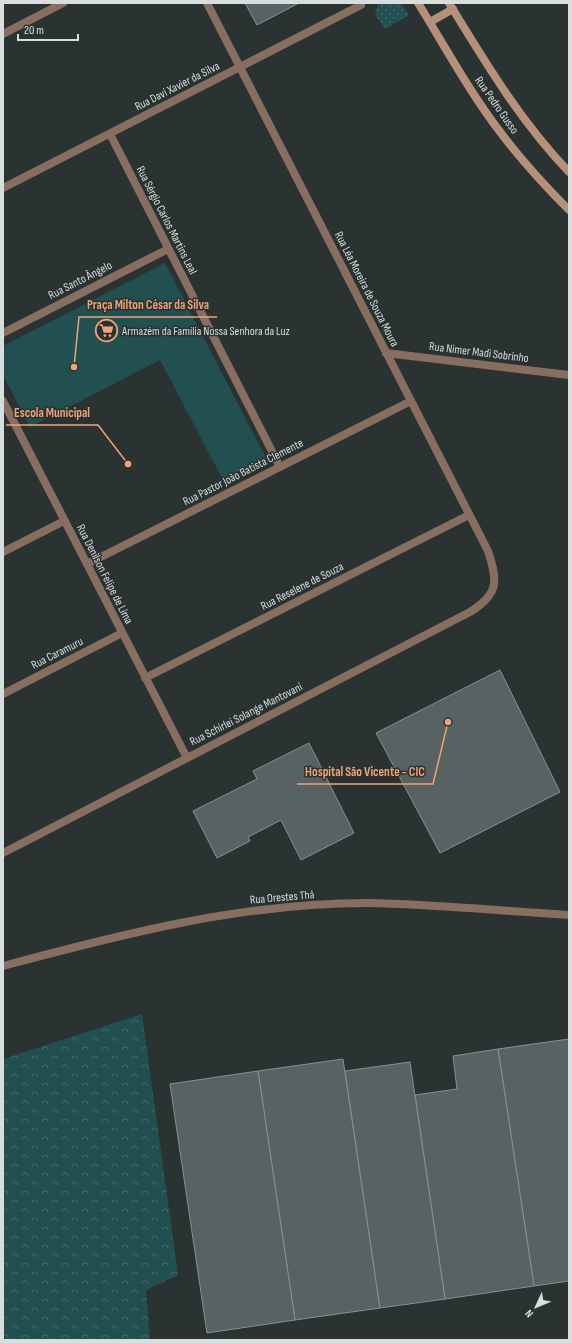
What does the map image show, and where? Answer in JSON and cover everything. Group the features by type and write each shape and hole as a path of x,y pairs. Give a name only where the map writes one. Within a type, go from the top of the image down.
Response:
{"main road":[{"name":"Rua Pedro Gusso","path":"418,3 482,108 503,137 529,168 569,210"},
{"name":"Rua Pedro Gusso","path":"451,6 511,102 534,132 569,172"},
{"path":"430,22 451,6"}],"street":[{"path":"3,34 63,3"},
{"name":"Rua Léa Moreira de Souza Moura","path":"207,3 488,551 492,565 494,589"},
{"name":"Rua Davi Xavier da Silva","path":"3,188 362,5"},
{"name":"Rua Sérgio Carlos Martins Leal","path":"110,134 280,467"},
{"name":"Rua Santo Ângelo","path":"3,333 168,249"},
{"name":"Rua Nimer Madi Sobrinho","path":"386,353 569,375"},
{"name":"Rua Denilson Felipe de Lima","path":"3,401 6,413 87,564 187,758"},
{"name":"Rua Pastor João Batista Clemente","path":"87,564 411,401"},
{"name":"Rua Reselene de Souza","path":"145,678 469,515"},
{"path":"3,552 64,521"},
{"name":"Rua Schirlei Solange Mantovani","path":"3,853 470,612 488,599 494,589"},
{"name":"Rua Caramuru","path":"3,694 122,633"},
{"name":"Rua Orestes Thá","path":"3,966 148,930 209,918 264,910 366,904 418,905 569,915"}],"green space":[{"path":"378,3 401,3 409,15 385,29 375,14"},
{"path":"165,263 266,458 223,480 160,360 30,427 3,375 3,346"},
{"path":"142,1014 178,1275 146,1290 150,1340 3,1340 3,1059"}],"building":[{"path":"245,3 299,3 257,25"},
{"path":"500,670 560,792 440,853 376,733"},
{"path":"309,743 354,833 301,860 281,820 248,837 250,841 217,858 193,811 257,779 253,771"},
{"path":"569,1039 569,1281 534,1286 498,1049"},
{"path":"498,1049 534,1286 445,1299 415,1095 457,1089 453,1056"},
{"path":"343,1059 380,1308 295,1320 258,1071"},
{"path":"410,1062 445,1299 380,1308 345,1071"},
{"path":"258,1071 295,1320 207,1333 170,1084"}],"place":[{"name":"Armazém da Família Nossa Senhora da Luz","path":"107,331"},
{"name":"Praça Milton César da Silva","path":"74,367"},
{"name":"Escola Municipal","path":"128,464"},
{"name":"Hospital São Vicente - CIC","path":"448,722"}]}
